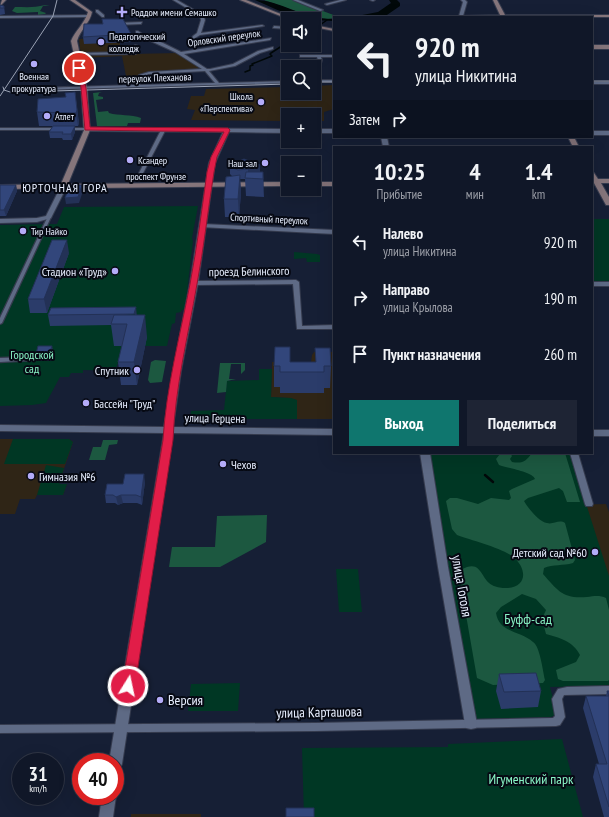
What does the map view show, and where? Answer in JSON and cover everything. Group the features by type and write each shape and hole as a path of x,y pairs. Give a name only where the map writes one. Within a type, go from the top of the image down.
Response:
{"main road":[{"path":"0,5 4,0"},
{"path":"64,186 87,129 84,88 74,41 82,25 89,16 89,10 72,0"},
{"path":"242,0 281,15"},
{"path":"495,0 503,16"},
{"path":"593,16 609,16"},
{"path":"321,28 333,30"},
{"path":"593,47 609,47"},
{"path":"594,181 609,181"},
{"path":"594,181 609,203"},
{"name":"проспект Фрунзе","path":"0,187 281,184"},
{"path":"321,184 333,184"}],"street":[{"path":"175,0 202,16 203,20 199,34"},
{"path":"295,0 321,10"},
{"path":"327,4 344,0"},
{"path":"459,16 465,2 463,0"},
{"path":"97,11 103,16"},
{"path":"0,17 89,16"},
{"path":"113,24 142,23"},
{"path":"82,25 91,25"},
{"path":"190,43 194,37 199,34 262,26"},
{"path":"274,28 281,28"},
{"path":"137,32 181,53 206,70 215,78 218,84"},
{"name":"Орловский переулок","path":"181,53 270,39"},
{"path":"76,54 135,53 136,46"},
{"path":"138,86 140,76 150,73 206,70 234,65 259,52 272,48"},
{"path":"301,56 333,56"},
{"path":"319,56 320,60"},
{"path":"321,81 333,81"},
{"name":"переулок Плеханова","path":"22,90 281,82"},
{"path":"593,83 609,83"},
{"path":"0,129 281,131"},
{"path":"140,175 158,137 164,129"},
{"path":"117,753 142,604 176,371 194,283 208,185 212,163 228,130"},
{"path":"321,131 333,131"},
{"path":"593,133 609,133"},
{"path":"0,323 64,186"},
{"path":"0,221 37,220 49,217"},
{"name":"Спортивный переулок","path":"203,226 333,232"},
{"name":"проезд Белинского","path":"194,283 296,282 298,328 333,327"},
{"path":"593,284 609,284"},
{"path":"0,360 33,359"},
{"name":"улица Герцена","path":"0,428 333,432"},
{"path":"593,433 609,433"},
{"name":"улица Гоголя","path":"425,454 471,724"},
{"path":"574,454 589,504"},
{"name":"улица Карташова","path":"0,729 556,722 560,717 557,699 561,692 609,690"},
{"path":"106,817 108,805"}],"shaded area":[{"path":"255,0 274,3 299,12 284,12"},
{"path":"389,0 397,0 400,3 400,6 385,16 357,16 378,12 391,3"},
{"path":"321,18 333,19 333,21 321,20"},
{"path":"101,38 120,41 120,45 133,45 132,54 178,53 199,68 196,70 151,72 138,76 126,76 122,56 83,58 79,39"},
{"name":"Школа «Перспектива»","path":"333,85 333,109 324,112 324,121 321,121 321,108 281,108 281,121 191,120 195,110 187,109 191,96 204,96 206,89 281,87 281,100 321,100 321,86"},
{"path":"314,352 333,352 333,419 297,419 296,400 290,398 271,397 272,362 311,362"},
{"name":"Гимназия №6","path":"0,439 69,439 73,442 59,484 67,484 63,495 37,495 35,499 20,499 15,514 0,514"},
{"name":"Детский сад №60","path":"606,504 609,512 609,591 567,505"},
{"path":"131,814 201,814 201,817 131,817"}],"green space":[{"path":"264,0 293,0 336,16 328,19 321,18 321,12 298,12"},
{"path":"50,5 43,6 40,11 46,13 45,14 38,15 38,12 17,13 12,11 15,7 34,7"},
{"path":"102,92 99,93 98,96 103,97 103,99 96,100 98,112 108,111 109,113 113,114 129,115 141,118 140,123 128,123 127,126 97,126 93,93"},
{"name":"Стадион «Труд»","path":"198,206 192,238 193,241 185,309 176,313 175,323 172,324 167,346 124,346 115,371 83,370 83,373 71,373 69,377 60,377 46,403 0,406 0,225 57,224 64,207"},
{"path":"593,219 609,219 609,283 593,283"},
{"path":"294,252 320,255 320,262 307,262 306,258 294,259"},
{"path":"155,360 166,361 162,382 150,383 148,380 151,362"},
{"path":"220,363 245,363 245,370 241,374 241,364 231,364 229,379 236,379 227,381 226,392 217,393"},
{"path":"259,369 272,369 271,397 291,398 297,400 297,419 190,419 191,411 224,410 227,381 259,380"},
{"path":"13,439 69,439 73,442 65,464 4,464"},
{"path":"103,440 118,440 117,444 109,445 105,460 89,460 93,447 101,447"},
{"name":"Буфф-сад","path":"428,454 570,454 609,576 609,686 550,687 556,710 555,715 551,717 475,719"},
{"path":"500,454 511,454 512,456 510,459 512,462 519,463 526,460 531,454 565,454 580,502 567,502 563,491 559,488 528,498 524,501 534,514 544,522 565,523 575,560 573,563 544,568 543,574 557,589 566,595 572,597 599,596 606,598 609,610 608,681 563,681 558,679 556,670 576,662 580,655 570,643 546,634 542,619 546,610 536,599 522,594 501,607 496,613 501,624 511,631 528,638 538,648 545,680 543,683 493,685 477,678 459,575 461,570 473,566 480,571 488,582 500,588 518,585 523,577 523,572 517,561 507,553 457,535 452,529 446,501 450,498 457,498 478,504 491,498 509,500 511,498 509,491 535,479 530,474 525,472 499,465 496,459"},
{"path":"46,465 64,468 59,484 67,484 63,495 37,495"},
{"path":"267,515 266,542 220,567 169,567 172,547 215,547 217,516"},
{"path":"336,569 358,569 362,612 339,612"},
{"path":"240,683 238,711 188,711 191,684"},
{"name":"Игуменский парк","path":"562,739 583,817 304,817 302,748 448,747 448,744"}],"building":[{"path":"102,19 123,19 131,34 83,37 84,24 103,24"},
{"path":"75,92 76,113 37,112 38,99 66,97 65,93"},
{"path":"53,126 75,126 71,134 62,134 63,132 49,132"},
{"path":"244,159 260,165 248,169 238,170 230,165"},
{"path":"246,172 263,172 263,179 245,178"},
{"path":"240,175 238,199 224,199 226,177"},
{"path":"0,185 16,185 4,210 0,210"},
{"path":"70,185 82,185 78,197 65,198"},
{"path":"52,240 67,240 44,299 28,299"},
{"path":"136,307 134,314 48,315 51,308"},
{"path":"114,315 145,315 134,362 118,362 127,324 111,324"},
{"path":"38,346 52,346 49,354 36,354"},
{"path":"275,347 290,347 290,362 316,362 315,348 330,348 331,366 324,366 324,372 280,372 280,366 274,366"},
{"path":"125,474 144,474 141,497 136,495 121,495 116,497 113,495 105,495 107,484 123,484"},
{"path":"536,673 541,691 504,692 499,674"},
{"path":"586,696 609,696 609,807 596,764 607,764"},
{"path":"286,808 314,808 314,817 286,817"}],"waterway":[{"path":"321,24 327,20"},
{"path":"245,72 250,70 250,66 253,65 252,64 272,56 270,54 281,47"},
{"path":"485,475 493,482"}],"tram line":[{"path":"4,90 53,16 57,0"},
{"path":"593,81 609,81"},
{"path":"321,82 333,82"},
{"path":"4,90 10,92 20,92 281,84"},
{"path":"0,96 4,90"}],"place":[{"name":"Роддом имени Семашко","path":"122,12"},
{"name":"Педагогический колледж","path":"101,42"},
{"name":"Военная прокуратура","path":"34,64"},
{"name":"Школа «Перспектива»","path":"261,102"},
{"name":"Атлет","path":"47,116"},
{"name":"Ксандер","path":"130,160"},
{"name":"Наш зал","path":"265,163"},
{"name":"Тир Найко","path":"23,231"},
{"name":"Стадион «Труд»","path":"115,271"},
{"name":"Спутник","path":"137,370"},
{"name":"Бассейн \"Труд\"","path":"86,403"},
{"name":"Чехов","path":"223,464"},
{"name":"Гимназия №6","path":"31,476"},
{"name":"Детский сад №60","path":"595,552"},
{"name":"Версия","path":"160,700"}],"district":[{"name":"ЮРТОЧНАЯ ГОРА","path":"65,187"}],"route":[{"path":"79,68 84,88 87,129 228,130 214,157 210,172 194,283 176,371 169,420 168,440 128,686"}],"park label":[{"name":"Городской сад","path":"32,361"}]}
